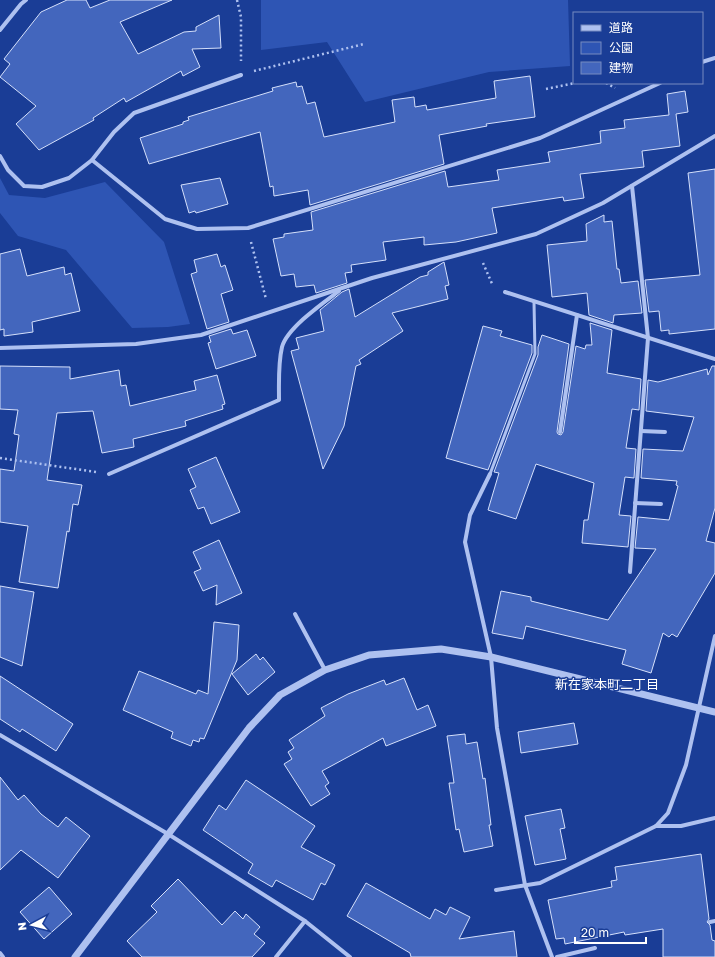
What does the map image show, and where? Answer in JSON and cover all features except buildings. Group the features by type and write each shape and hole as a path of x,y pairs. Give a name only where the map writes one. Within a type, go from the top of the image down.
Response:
{"street":[{"path":"0,30 20,4 26,0"},
{"path":"703,62 715,58"},
{"path":"0,156 8,170 24,186 42,187 69,178 92,160 114,132 134,113 241,75"},
{"path":"92,160 165,219 197,229 248,228 540,138 658,84"},
{"path":"0,348 136,344 201,335 342,288 536,234 603,203 715,136"},
{"path":"630,572 648,338 632,186"},
{"path":"109,474 280,400 279,377 282,346 298,323 342,288"},
{"path":"504,292 715,359"},
{"path":"560,432 577,315"},
{"path":"641,431 665,432"},
{"path":"490,474 470,515 465,542 491,657 497,728 525,885 552,957"},
{"path":"635,503 661,504"},
{"path":"295,614 325,670"},
{"path":"496,890 540,883 656,826 668,813 686,765 715,636"},
{"path":"75,957 249,728 280,695 325,670 369,655 402,651 441,649 491,657 715,712"},
{"path":"0,735 168,834 305,921 350,957"},
{"path":"656,826 681,826 715,818"},
{"path":"276,957 305,921"},
{"path":"710,922 715,921"},
{"path":"557,957 595,948"},
{"path":"0,954 3,957"}],"lane":[{"path":"490,474 535,354 534,302"}],"path":[{"path":"237,0 241,17 241,75 364,44"},
{"path":"546,89 573,83"},
{"path":"248,228 270,312"},
{"path":"477,250 493,287 504,292"},
{"path":"0,458 109,474"}],"green space":[{"path":"261,0 568,0 570,66 489,72 365,102 327,42 261,50"},
{"path":"0,178 9,195 45,198 105,182 164,242 190,324 168,327 132,328 66,250 18,236 0,213"}],"district":[{"name":"新在家本町二丁目","path":"607,684"}]}
